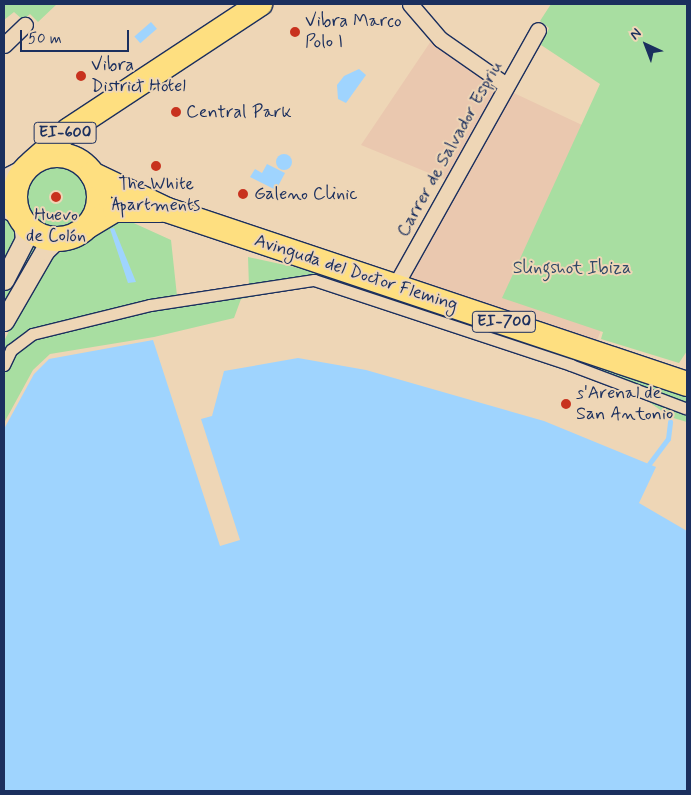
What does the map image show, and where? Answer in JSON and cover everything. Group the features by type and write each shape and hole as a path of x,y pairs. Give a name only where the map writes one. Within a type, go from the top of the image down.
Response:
{"main road":[{"name":"EI-600","path":"31,164 69,130 103,112 260,4"},
{"name":"EI-600","path":"89,170 86,134 103,112"},
{"path":"60,155 89,170 99,200 88,226 57,239 42,236 15,215 16,189 31,164 60,155"},
{"name":"Avinguda del Doctor Fleming","path":"89,170 167,210 687,384"},
{"name":"Avinguda del Doctor Fleming","path":"88,226 115,210 167,210"}],"street":[{"path":"410,4 440,39 506,85"},
{"path":"4,45 25,25"},
{"name":"Carrer de Salvador Espriu","path":"395,286 538,30"},
{"path":"4,179 31,164"},
{"path":"4,280 24,239 15,215"},
{"path":"4,320 45,250 57,239"},
{"path":"4,365 11,350 32,334 150,305 314,280 572,364 684,408"}],"shaded area":[{"path":"431,41 499,86 614,140 636,233 589,363 380,294 446,180 361,145"}],"green space":[{"path":"4,4 57,4 38,22 30,14 23,20 14,12 4,20"},
{"name":"Slingshot Ibiza","path":"551,4 687,4 687,351 679,363 601,339 603,332 502,298 600,84 541,45 549,28 540,21"},
{"path":"51,165 63,165 80,174 87,185 89,197 87,209 80,220 63,229 51,229 39,224 30,215 25,203 25,191 30,179 39,170"},
{"path":"4,214 14,224 18,236 4,274"},
{"path":"127,220 171,240 177,296 249,287 248,257 308,270 687,396 687,422 670,417 638,394 317,285 241,299 234,318 154,337 50,354 33,370 4,423 4,341 47,257 73,248 103,225"},
{"path":"29,241 40,246 4,313 4,288"}],"water":[{"path":"151,22 157,29 140,43 134,36"},
{"path":"359,69 366,75 346,103 338,99 337,85 344,76"},
{"path":"284,154 290,156 292,162 290,168 284,170 278,168 276,162 278,156"},
{"path":"267,164 285,173 276,190 250,177 255,169 262,173"},
{"path":"114,228 136,282 128,283 110,229"},
{"path":"153,340 220,546 240,540 201,419 212,416 224,371 298,358 366,370 544,421 656,467 639,503 687,531 687,791 4,791 4,429 34,374 49,359"}],"waterway":[{"path":"649,464 668,439 670,422"}],"place":[{"name":"Vibra Marco Polo I","path":"295,32"},
{"name":"Vibra District Hotel","path":"81,76"},
{"name":"Central Park","path":"176,112"},
{"name":"The White Apartments","path":"156,166"},
{"name":"Galeno Clinic","path":"243,194"},
{"name":"Huevo de Colón","path":"56,197"},
{"name":"s'Arenal de San Antonio","path":"566,404"}]}
